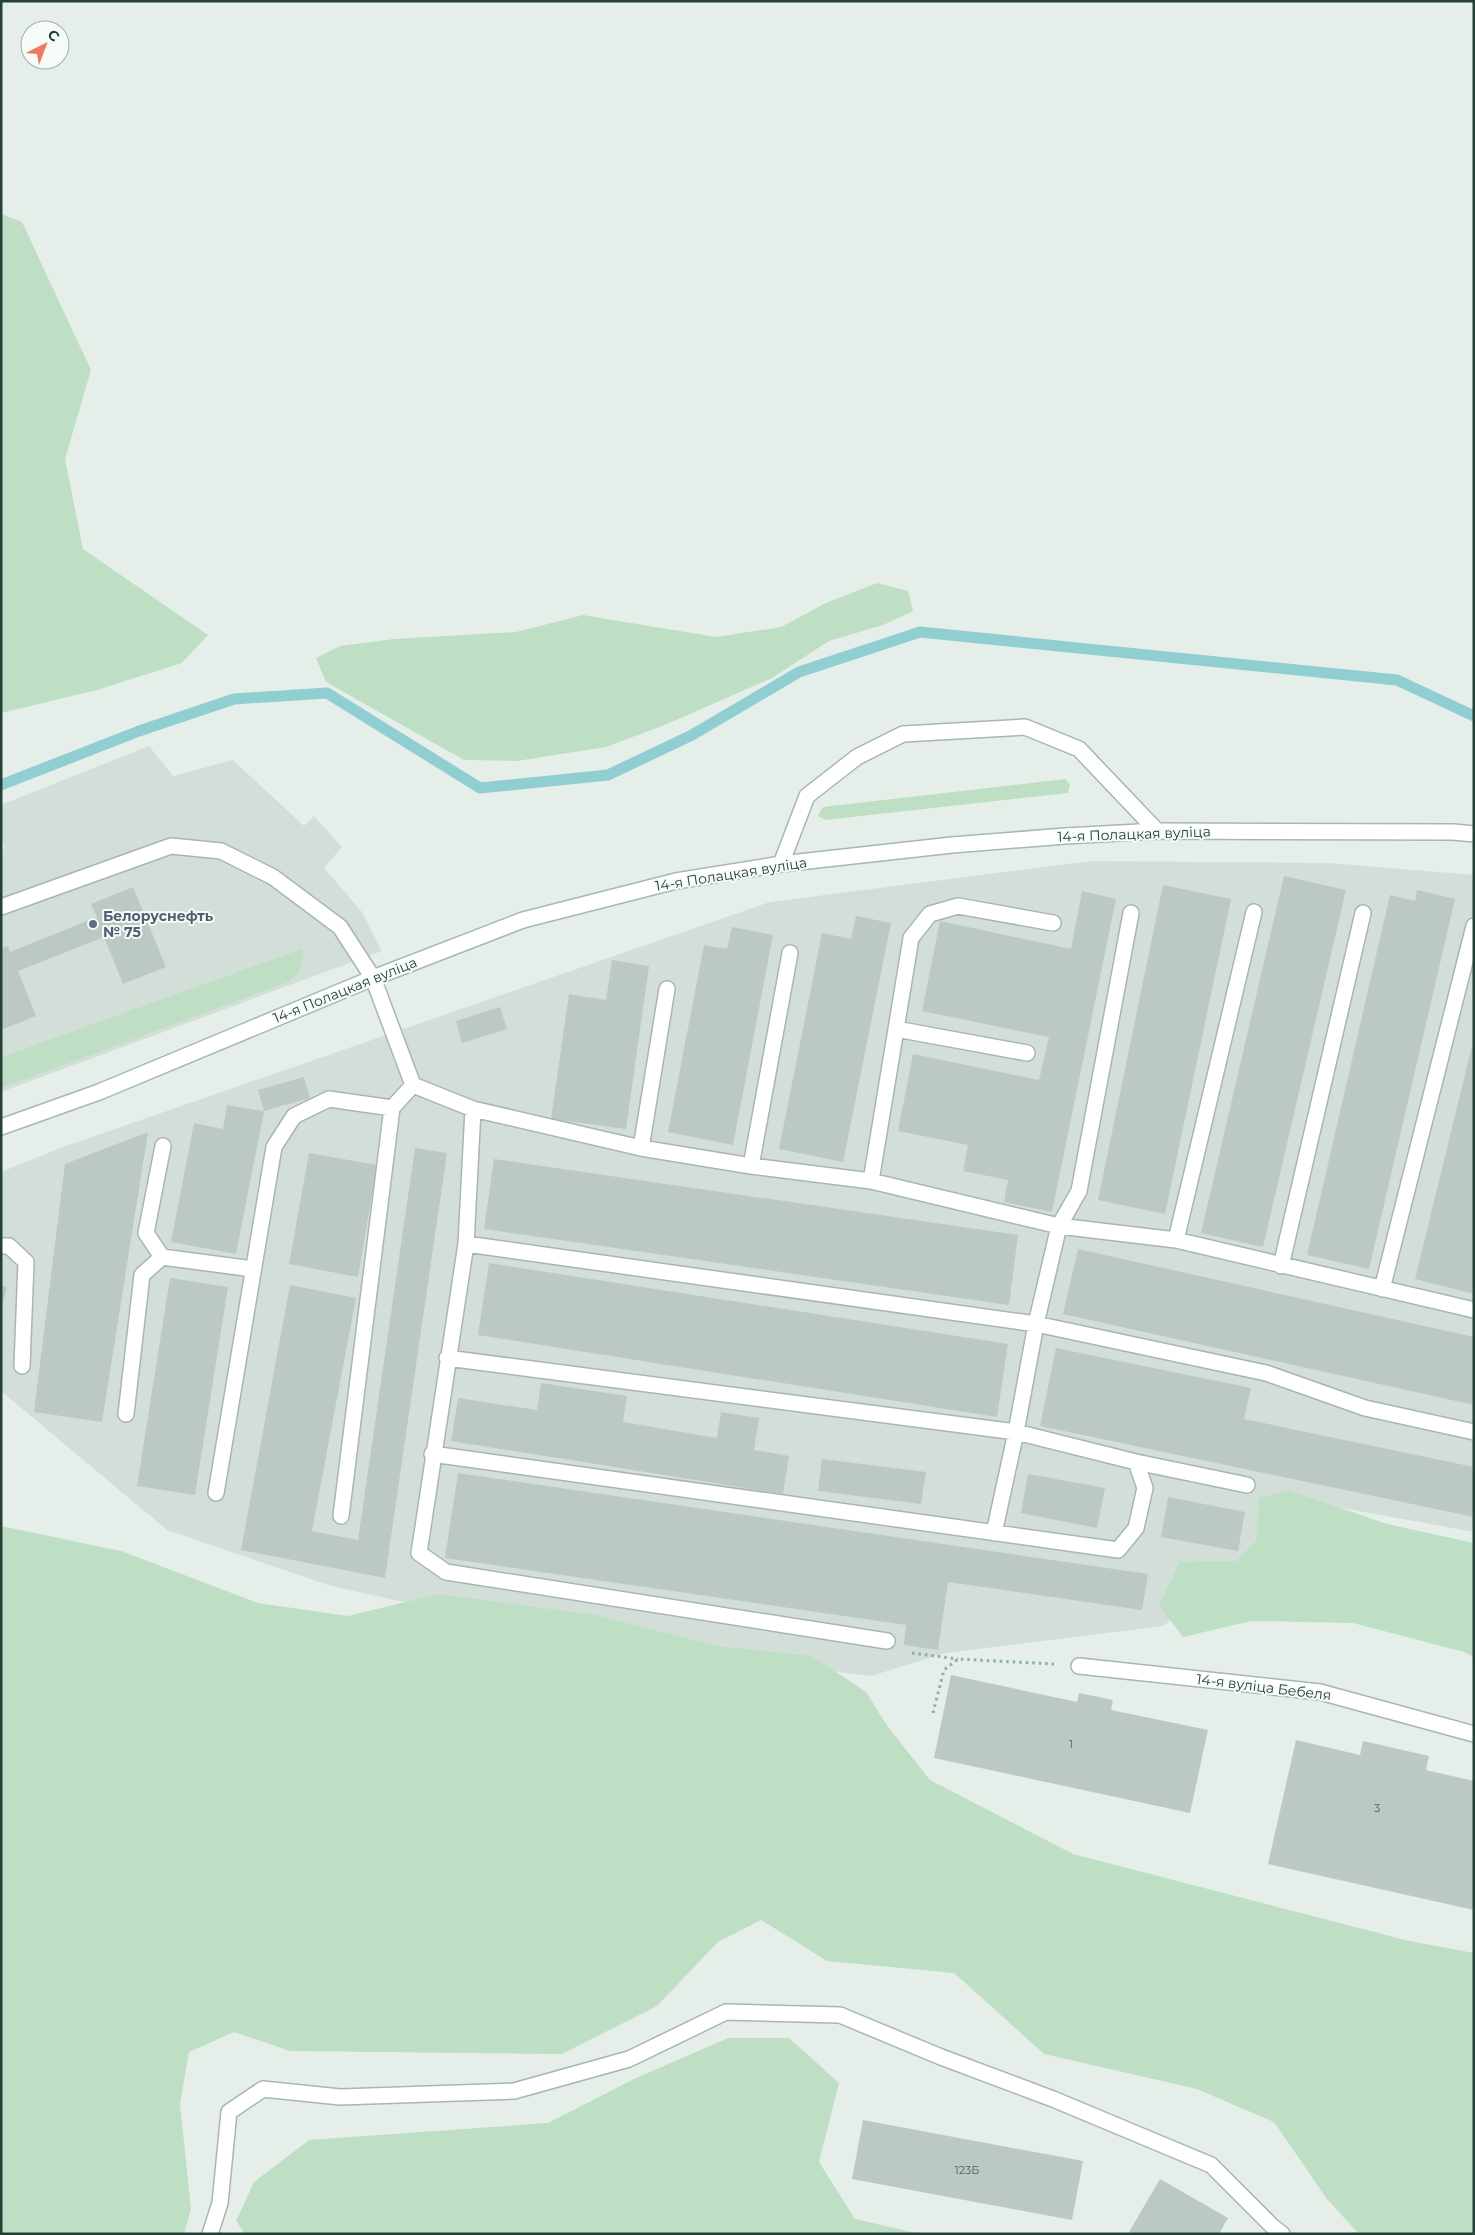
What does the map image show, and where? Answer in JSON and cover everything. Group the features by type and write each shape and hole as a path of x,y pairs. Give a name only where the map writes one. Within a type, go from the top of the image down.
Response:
{"main road":[{"path":"781,864 807,796 857,757 903,734 1025,728 1079,749 1157,831"},
{"name":"14-я Полацкая вуліца","path":"1,1127 98,1092 373,978 523,920 676,881 781,864 952,845 1157,831 1279,830 1453,832 1474,834"},
{"path":"1,907 171,846 221,851 273,877 340,927 373,978 413,1085 473,1109 641,1148 751,1166 872,1181 1059,1226 1176,1240 1474,1310"},
{"path":"872,1181 911,938 930,914 958,906 1053,923"},
{"path":"1176,1240 1254,912"},
{"path":"994,1532 1016,1432 1036,1324 1059,1226 1079,1191 1131,913"},
{"path":"1281,1266 1363,913"},
{"path":"1382,1289 1474,926"},
{"path":"751,1166 790,953"},
{"path":"641,1148 667,989"},
{"path":"896,1029 1026,1053"},
{"path":"340,1516 392,1108 413,1085"},
{"path":"216,1493 274,1147 294,1116 329,1099 392,1108"},
{"path":"473,1109 466,1244 432,1454 419,1553 446,1572 887,1641"},
{"path":"163,1146 146,1233 162,1257 253,1269"},
{"path":"466,1244 1036,1324 1266,1373 1365,1408 1474,1432"},
{"path":"1,1246 10,1246 26,1262 22,1366"},
{"path":"126,1414 142,1275 162,1257"},
{"path":"447,1358 1016,1432 1136,1462 1247,1485"},
{"path":"432,1454 1118,1550 1136,1528 1145,1488 1136,1462"},
{"name":"14-я вуліца Бебеля","path":"1079,1666 1320,1692 1474,1734"},
{"path":"210,2234 220,2203 229,2112 263,2090 340,2097 514,2091 629,2059 726,2012 840,2015 941,2057 1053,2099 1211,2165 1282,2234"}],"path":[{"path":"902,1652 958,1659 1079,1666"},
{"path":"933,1713 944,1670 958,1659"}],"shaded area":[{"path":"149,746 173,776 233,760 304,826 314,816 342,847 324,868 362,912 382,951 1,1092 1,850 5,848 1,838 1,805"},
{"path":"1091,861 1329,863 1474,875 1474,1532 1320,1504 1163,1626 946,1653 871,1676 755,1662 458,1614 331,1586 167,1530 1,1391 1,1172 63,1147 770,902"}],"green space":[{"path":"1,214 22,222 91,370 65,459 83,549 208,635 182,663 97,690 1,713"},
{"path":"877,583 908,591 913,611 883,625 829,641 772,678 667,724 606,747 517,761 464,760 326,682 316,658 340,646 394,639 516,632 583,615 716,637 781,627 826,603"},
{"path":"1065,779 1070,784 1068,793 825,820 818,816 823,807"},
{"path":"302,949 301,968 288,982 1,1088 1,1057"},
{"path":"1288,1490 1387,1524 1474,1543 1474,1657 1464,1652 1353,1623 1251,1621 1183,1637 1159,1605 1180,1562 1236,1561 1256,1541 1259,1498"},
{"path":"1,1526 121,1551 258,1603 348,1616 439,1594 596,1615 716,1646 812,1656 866,1692 888,1727 930,1780 1073,1854 1409,1941 1474,1953 1474,2234 1359,2234 1327,2199 1274,2122 1197,2089 1044,2054 954,1973 827,1961 761,1920 718,1942 657,2006 562,2054 290,2051 234,2032 189,2052 180,2104 191,2209 184,2234 1,2234"},
{"path":"728,2038 789,2038 839,2083 819,2162 855,2219 920,2234 245,2234 236,2221 254,2182 309,2140 548,2123 634,2079"}],"building":[{"path":"1284,876 1346,890 1263,1247 1201,1233"},
{"path":"1163,885 1231,899 1165,1214 1098,1200"},
{"path":"133,887 166,967 123,984 104,937 18,971 36,1016 1,1030 1,949 8,946 10,952 97,917 91,904"},
{"path":"1417,890 1455,899 1369,1269 1307,1255 1390,895 1415,901"},
{"path":"1082,891 1116,899 1052,1212 1004,1202 1008,1180 963,1171 968,1145 898,1131 913,1054 1039,1080 1049,1037 922,1011 940,921 1071,949"},
{"path":"856,916 891,923 843,1162 779,1149 822,933 851,939"},
{"path":"732,927 773,935 733,1145 668,1132 704,945 727,949"},
{"path":"612,960 649,966 626,1129 551,1119 569,994 606,1000"},
{"path":"500,1007 507,1029 462,1043 456,1021"},
{"path":"1474,1042 1474,1294 1415,1279"},
{"path":"304,1077 310,1098 264,1111 258,1090"},
{"path":"227,1105 264,1111 236,1254 171,1242 194,1123 223,1129"},
{"path":"148,1132 102,1422 34,1412 65,1164"},
{"path":"415,1148 447,1153 385,1578 241,1550 290,1285 356,1298 312,1531 358,1540"},
{"path":"309,1153 377,1165 358,1277 289,1264"},
{"path":"494,1159 1018,1235 1009,1305 484,1229"},
{"path":"1078,1249 1474,1337 1474,1405 1063,1314"},
{"path":"489,1263 1008,1344 997,1417 478,1335"},
{"path":"170,1278 228,1287 195,1495 137,1486"},
{"path":"1,1286 7,1287 2,1306 1,1306"},
{"path":"1056,1348 1251,1388 1244,1419 1474,1467 1474,1517 1040,1426"},
{"path":"541,1383 627,1396 623,1422 717,1438 721,1412 759,1418 754,1450 789,1456 783,1494 451,1441 458,1398 537,1410"},
{"path":"822,1459 926,1472 921,1504 818,1491"},
{"path":"458,1473 1148,1574 1142,1610 948,1582 938,1650 904,1645 906,1625 445,1558"},
{"path":"1028,1474 1105,1488 1097,1528 1021,1513"},
{"path":"1168,1497 1245,1512 1238,1551 1161,1537"},
{"path":"951,1675 1077,1702 1079,1693 1113,1700 1111,1710 1208,1730 1190,1813 934,1758"},
{"path":"1296,1740 1360,1755 1363,1741 1429,1756 1426,1770 1474,1781 1474,1910 1268,1864"},
{"path":"863,2120 1083,2161 1072,2220 852,2179"},
{"path":"1160,2179 1228,2218 1219,2234 1133,2234 1129,2232"}],"waterway":[{"path":"1,785 139,731 234,699 327,693 480,788 608,775 692,735 799,672 920,632 1397,680 1474,716"}],"place":[{"name":"Белоруснефть № 75","path":"93,924"}]}
